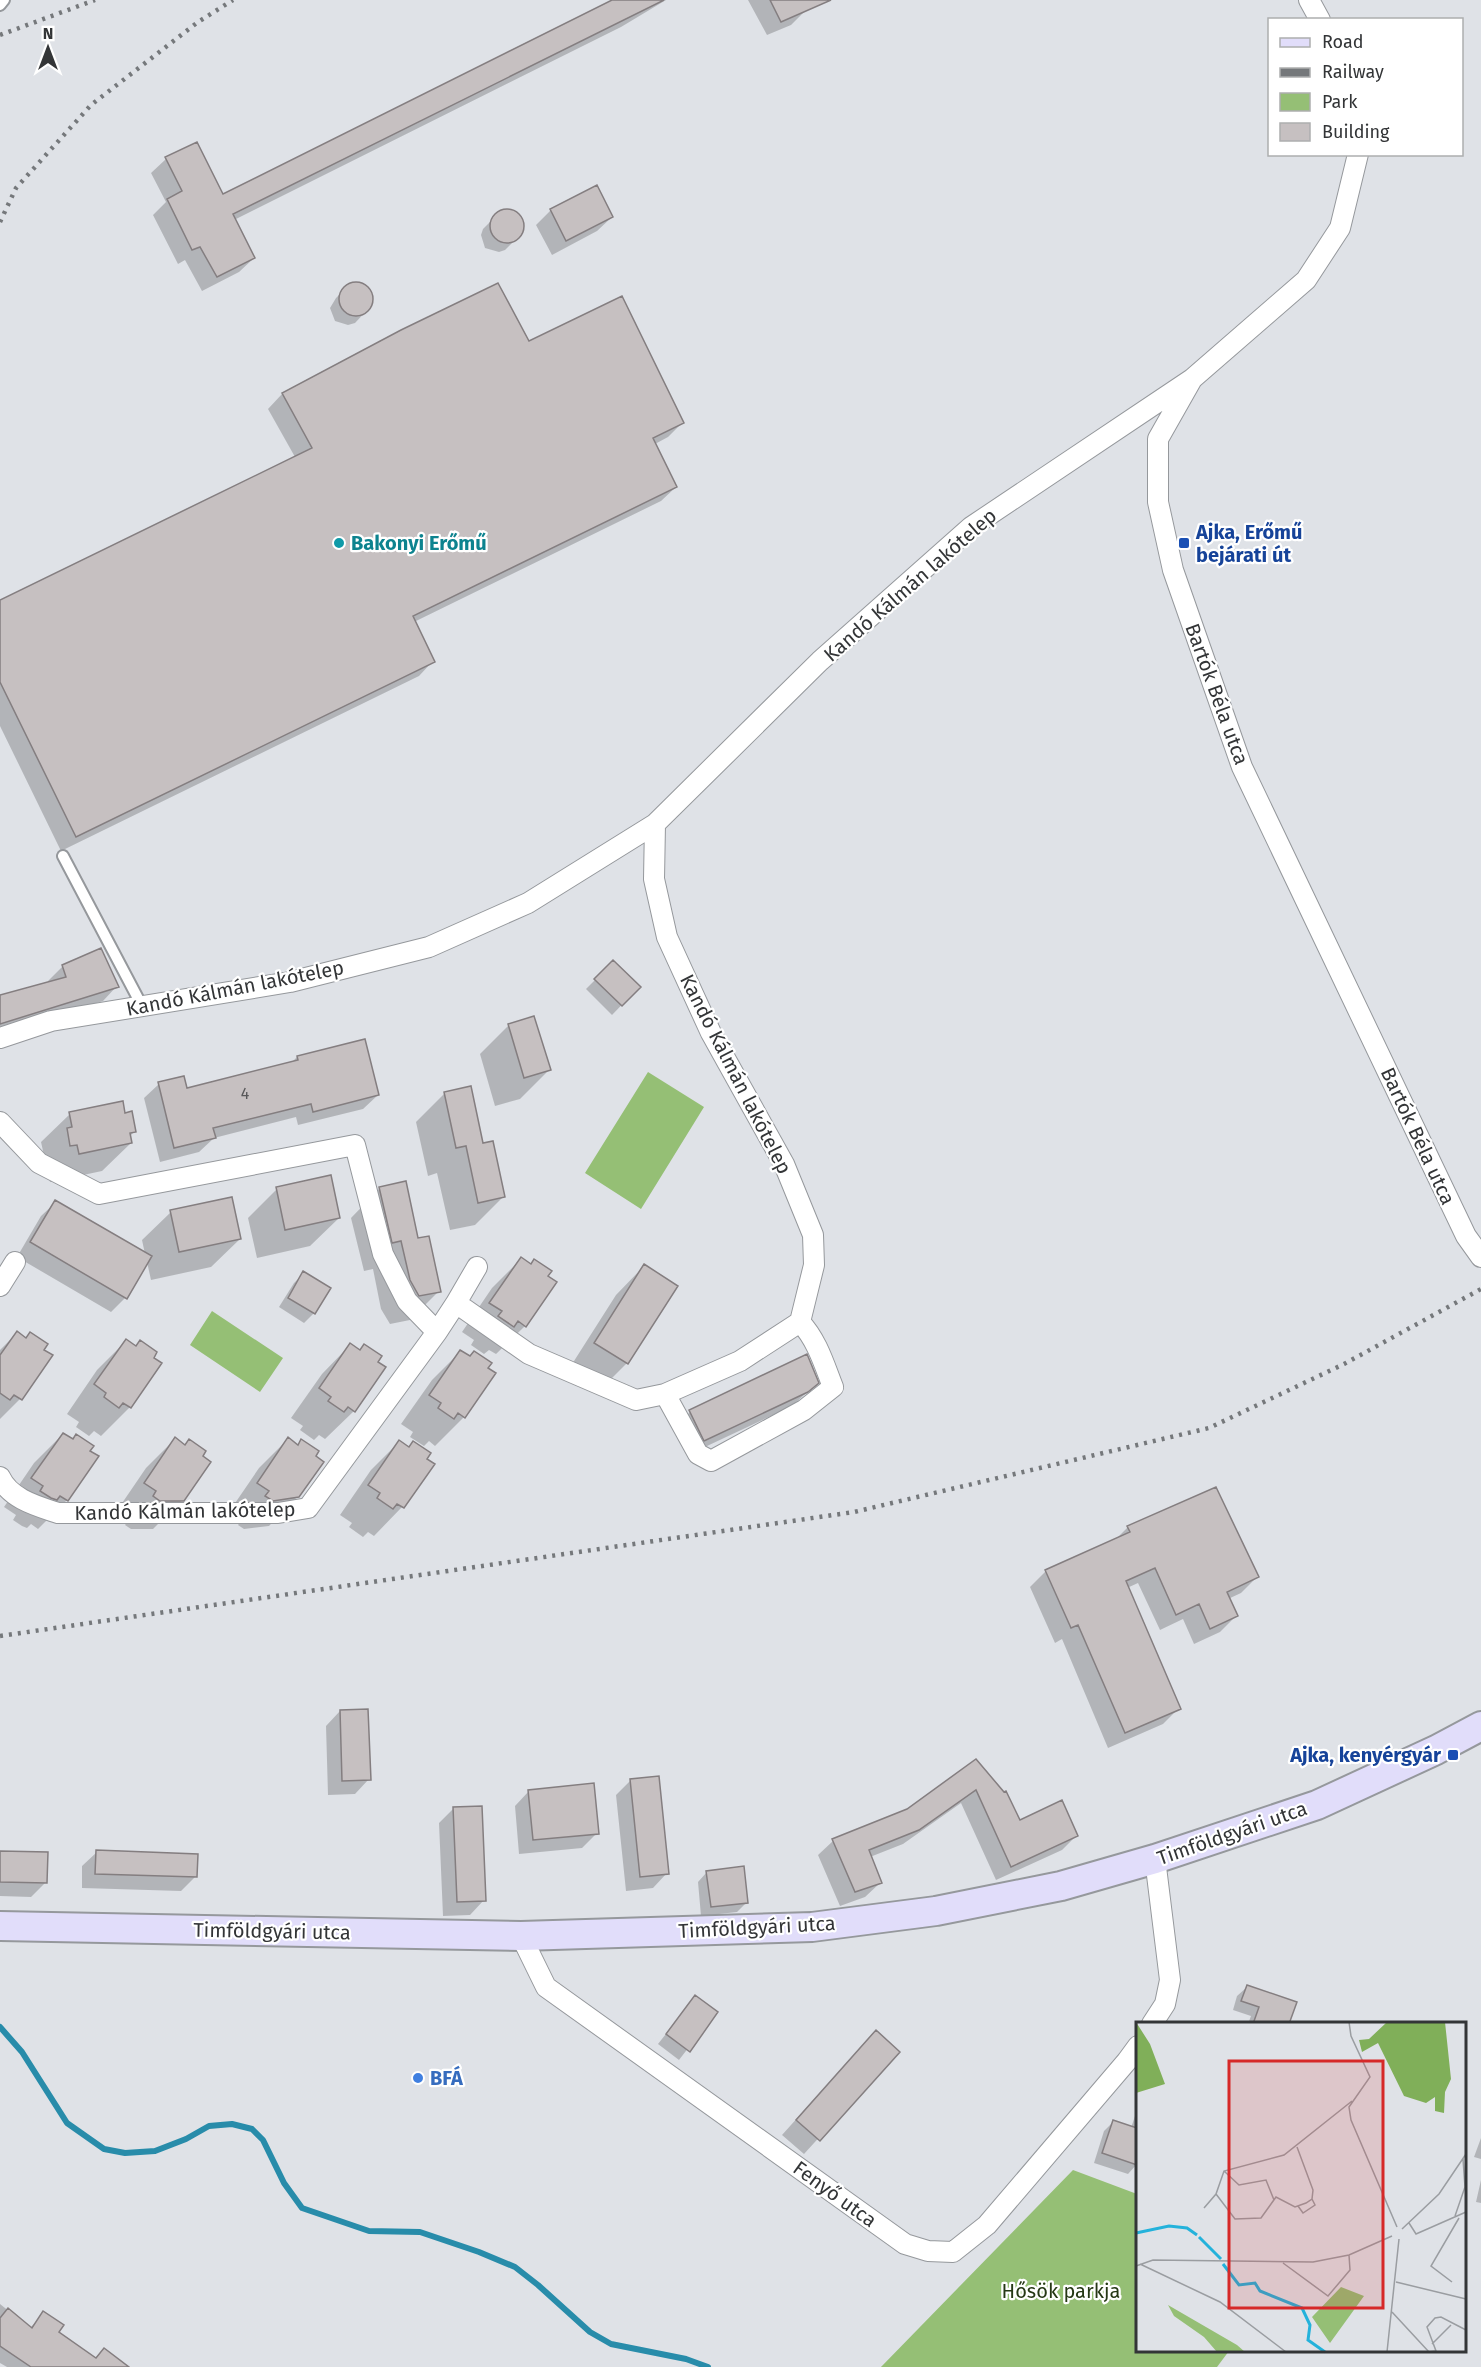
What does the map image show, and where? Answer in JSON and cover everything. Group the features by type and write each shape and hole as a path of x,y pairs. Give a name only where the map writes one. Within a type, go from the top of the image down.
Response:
{"main road":[{"name":"Timföldgyári utca","path":"0,1926 521,1936 812,1927 936,1911 1061,1886 1155,1859 1317,1805 1436,1750 1481,1726"}],"street":[{"path":"1309,0 1319,18"},
{"name":"Bartók Béla utca","path":"1358,156 1340,228 1306,280 1192,379 1158,439 1158,502 1173,570 1242,767 1466,1236 1481,1257"},
{"name":"Kandó Kálmán lakótelep","path":"0,1038 51,1021 290,982 429,946 528,903 655,824 820,661 971,527 1192,379"},
{"name":"Kandó Kálmán lakótelep","path":"655,824 654,879 667,937 711,1033 783,1164 813,1235 814,1265 800,1322"},
{"path":"0,1122 39,1163 99,1194 355,1145 383,1254 407,1301 437,1332"},
{"path":"0,1286 15,1262"},
{"name":"Kandó Kálmán lakótelep","path":"0,1477 13,1493 31,1504 58,1513 278,1513 308,1508 437,1332 477,1267"},
{"path":"456,1303 529,1354 636,1400 665,1394 740,1361 800,1322 809,1332 821,1355 833,1387 804,1410 711,1461 698,1454 665,1394"},
{"path":"1153,2022 1165,2004 1170,1980 1155,1859"},
{"name":"Fenyő utca","path":"521,1936 546,1987 905,2244 928,2251 953,2252 987,2225 1136,2048"}],"lane":[{"path":"0,4 4,0"},
{"path":"63,856 142,1006"}],"green space":[{"path":"648,1072 704,1107 641,1209 585,1173"},
{"path":"212,1311 283,1358 260,1392 190,1345"},
{"name":"Hősök parkja","path":"1073,2170 1136,2194 1136,2352 1228,2352 1217,2367 881,2367"}],"building":[{"path":"612,0 664,0 233,214 255,258 217,277 200,247 192,250 167,199 182,191 165,157 197,142 223,194"},
{"path":"770,0 831,0 781,22"},
{"path":"597,185 613,217 566,241 550,209"},
{"path":"507,209 519,214 524,226 519,238 507,243 495,238 490,226 495,214"},
{"path":"356,282 368,287 373,299 368,311 356,316 344,311 339,299 344,287"},
{"name":"Bakonyi Erőmű","path":"498,283 529,341 622,296 684,423 653,438 677,487 413,616 435,662 76,837 0,682 0,600 312,448 282,393 401,330"},
{"path":"101,948 119,987 0,1024 0,995 66,977 62,965"},
{"path":"613,960 641,987 622,1006 594,979"},
{"path":"534,1016 551,1070 524,1078 508,1024"},
{"path":"365,1039 379,1095 313,1112 311,1104 213,1128 216,1138 174,1148 158,1082 184,1076 187,1088 298,1060 297,1056"},
{"path":"471,1086 483,1143 493,1141 505,1197 478,1203 466,1146 456,1148 444,1092"},
{"path":"123,1101 125,1113 132,1111 136,1132 130,1133 132,1143 79,1154 77,1145 70,1146 67,1128 72,1127 69,1112"},
{"path":"331,1175 340,1218 285,1230 276,1187"},
{"path":"406,1181 418,1238 429,1236 441,1292 419,1296 410,1280 401,1241 392,1243 379,1187"},
{"path":"232,1197 241,1239 179,1252 170,1210"},
{"path":"55,1200 152,1256 127,1299 30,1242"},
{"path":"521,1257 531,1264 534,1259 552,1271 548,1276 557,1282 526,1327 518,1321 514,1327 498,1316 502,1311 489,1303"},
{"path":"644,1264 678,1286 628,1364 594,1343"},
{"path":"303,1271 331,1288 315,1314 288,1298"},
{"path":"17,1331 26,1338 30,1332 48,1344 44,1350 53,1355 22,1400 14,1395 10,1400 0,1393 0,1355"},
{"path":"126,1339 136,1346 140,1340 157,1352 154,1358 162,1363 131,1408 123,1403 119,1408 104,1397 106,1393 94,1384"},
{"path":"350,1343 360,1350 364,1344 382,1356 378,1362 386,1367 355,1412 348,1407 344,1412 328,1401 331,1397 319,1388"},
{"path":"460,1350 470,1356 474,1351 492,1363 488,1368 496,1373 465,1418 458,1413 454,1419 438,1408 441,1403 429,1395"},
{"path":"807,1354 819,1383 808,1392 704,1441 689,1410"},
{"path":"63,1433 73,1439 76,1434 94,1446 90,1451 99,1456 68,1501 60,1496 57,1500 51,1498 40,1491 43,1486 31,1478"},
{"path":"175,1437 185,1445 189,1439 206,1451 203,1456 211,1462 184,1501 160,1501 153,1496 156,1491 144,1483"},
{"path":"288,1437 298,1445 301,1439 319,1451 316,1456 324,1462 299,1497 273,1501 265,1496 269,1491 257,1483"},
{"path":"399,1440 409,1447 413,1441 431,1453 427,1459 435,1464 404,1508 397,1504 393,1509 377,1498 380,1493 368,1485"},
{"path":"1216,1487 1259,1577 1227,1592 1238,1616 1210,1629 1199,1604 1176,1615 1155,1568 1126,1581 1181,1709 1125,1733 1078,1625 1071,1628 1045,1570 1130,1532 1127,1526"},
{"path":"368,1709 371,1780 342,1781 340,1710"},
{"path":"976,1759 1004,1792 1006,1791 1020,1820 1062,1800 1078,1836 1011,1867 976,1790 919,1830 869,1850 882,1883 855,1892 832,1839 907,1809"},
{"path":"659,1776 669,1874 640,1877 630,1779"},
{"path":"594,1783 599,1834 533,1840 528,1790"},
{"path":"482,1806 486,1901 457,1902 453,1807"},
{"path":"96,1850 198,1854 197,1877 95,1874"},
{"path":"0,1851 48,1852 47,1883 0,1882"},
{"path":"744,1866 748,1903 711,1907 706,1871"},
{"path":"1247,1985 1297,2002 1290,2022 1254,2022 1259,2007 1241,2001"},
{"path":"695,1995 718,2012 690,2052 666,2034"},
{"path":"876,2030 900,2052 820,2141 796,2120"},
{"path":"1113,2120 1136,2128 1136,2165 1102,2153"},
{"path":"8,2308 32,2328 43,2311 64,2325 59,2332 96,2358 104,2348 129,2367 31,2367 0,2346 0,2318"}],"waterway":[{"path":"0,2027 22,2052 67,2123 104,2149 125,2153 155,2151 186,2139 209,2126 232,2124 252,2129 263,2140 284,2183 302,2208 369,2231 420,2232 479,2252 515,2267 590,2332 611,2344 686,2359 708,2367"}],"railway":[{"path":"0,35 95,0"},
{"path":"0,222 16,188 91,105 198,22 233,0"},
{"path":"0,1636 854,1512 1209,1428 1344,1364 1481,1289"}],"place":[{"name":"Bakonyi Erőmű","path":"339,543"},
{"name":"Ajka, Erőmű bejárati út","path":"1184,543"},
{"name":"Ajka, kenyérgyár","path":"1453,1755"},
{"name":"BFÁ","path":"418,2078"}]}
